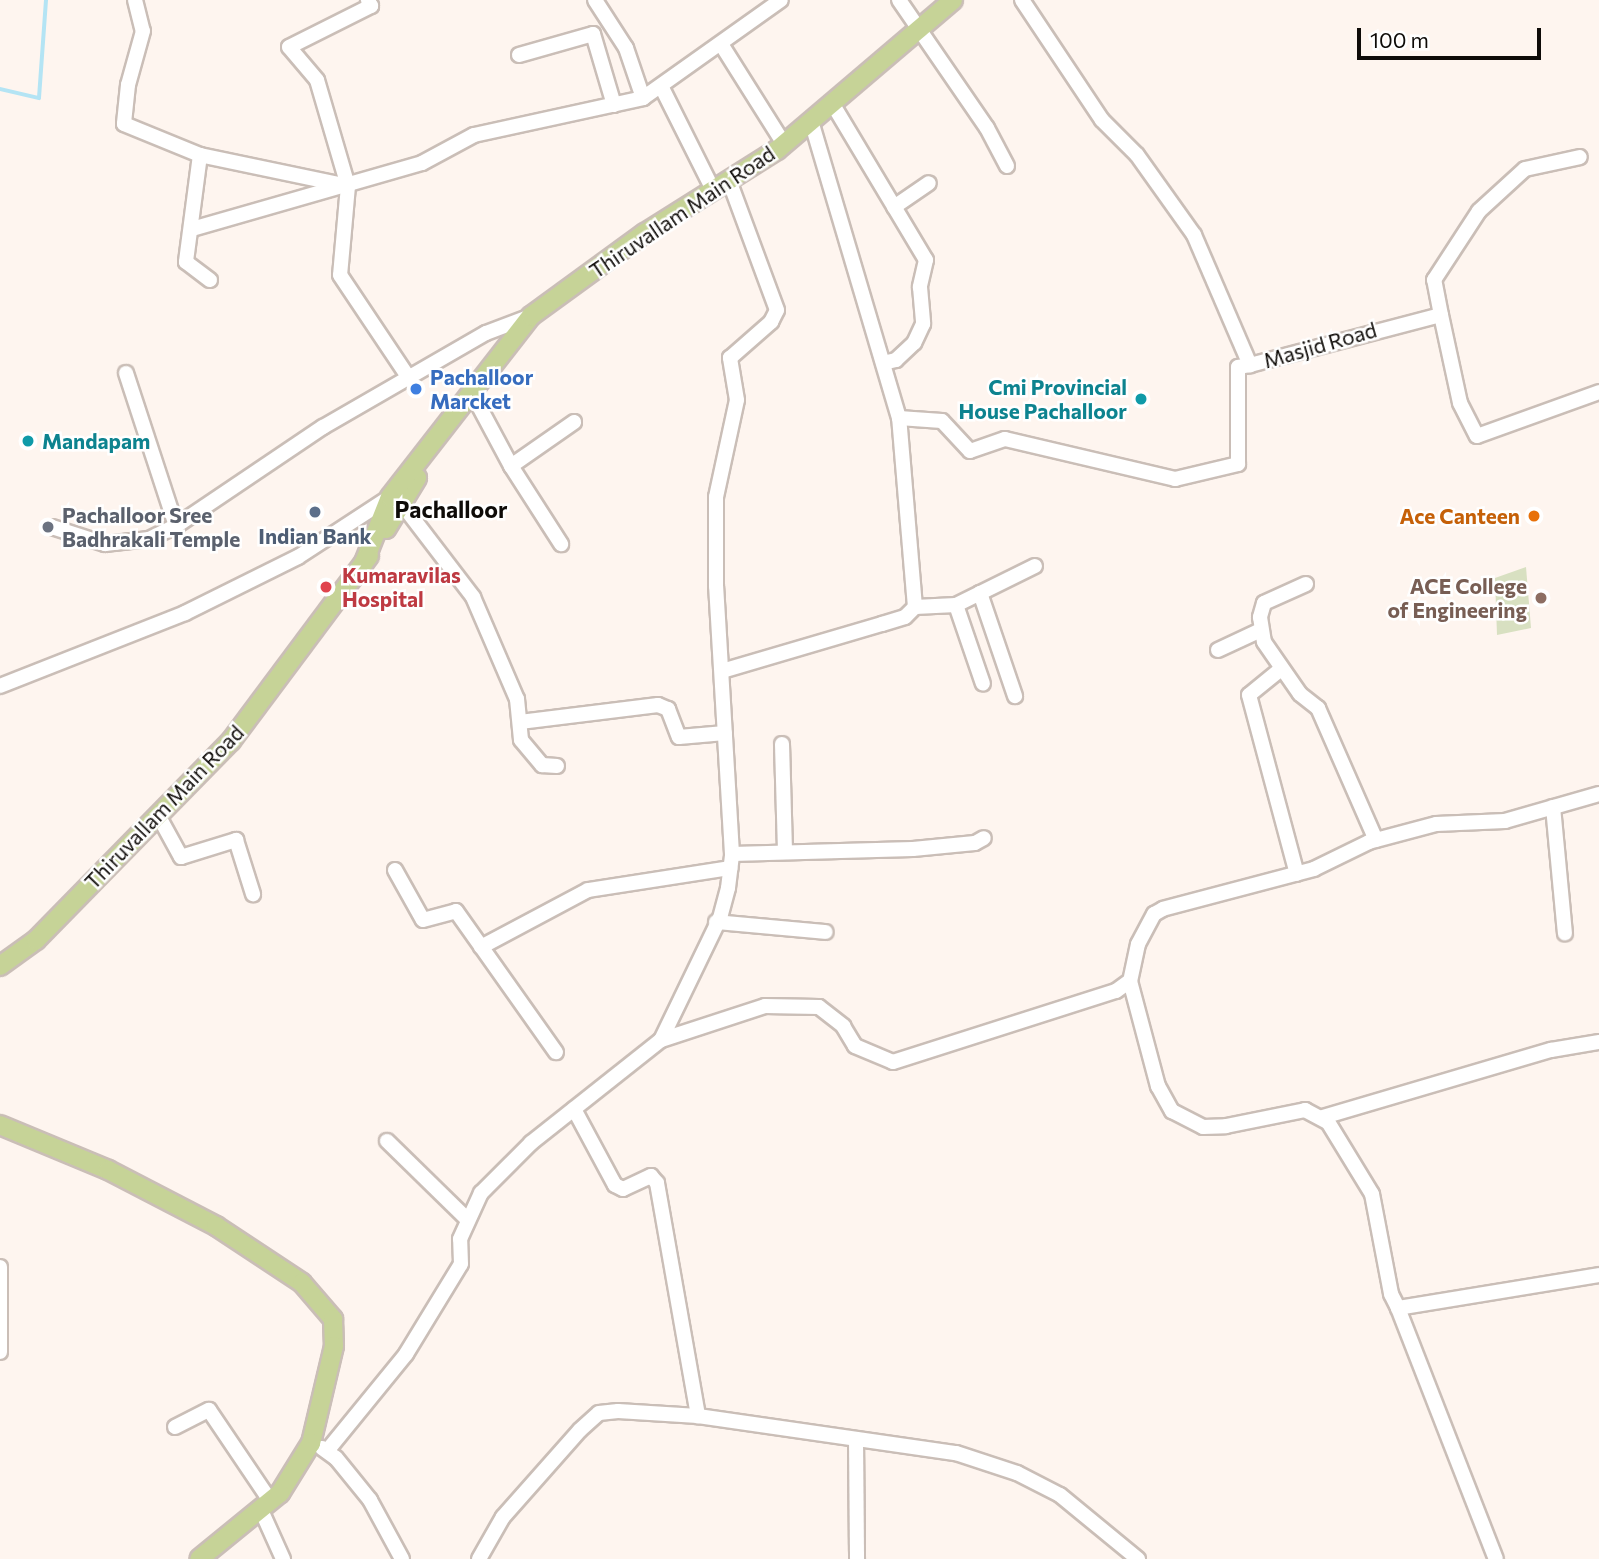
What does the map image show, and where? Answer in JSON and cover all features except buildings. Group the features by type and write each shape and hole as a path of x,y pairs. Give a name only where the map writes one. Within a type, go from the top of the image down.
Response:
{"main road":[{"name":"Thiruvallam Main Road","path":"0,966 36,940 231,741 363,565 396,501 531,316 784,144 953,0"},
{"path":"0,1125 108,1170 216,1226 319,1299 333,1319 335,1330 311,1443 266,1506 199,1559"}],"street":[{"path":"135,0 143,31 128,85 124,124 200,155 348,186"},
{"path":"368,0 371,6 289,47 317,80 348,186 340,275 409,378"},
{"path":"595,0 626,48 643,97"},
{"path":"192,229 422,163 474,135 643,97 781,0"},
{"path":"899,0 987,128 1007,166"},
{"name":"Masjid Road","path":"1022,0 1102,120 1137,155 1194,235 1250,365 1441,315"},
{"path":"519,55 593,34 614,105"},
{"path":"721,44 784,144"},
{"path":"661,86 713,190"},
{"path":"832,103 860,142 926,260 919,288 923,324 914,343 896,360 883,363"},
{"path":"811,121 899,418 915,607"},
{"path":"200,155 186,262 210,279"},
{"path":"1580,157 1525,169 1479,211 1434,280 1460,403 1477,436 1599,392"},
{"path":"661,1040 716,922 731,861 716,497 737,400 730,358 771,321 777,310 729,180"},
{"path":"894,207 929,183"},
{"path":"52,527 106,544 149,539 176,526 323,427 486,333 531,316"},
{"path":"899,418 942,421 970,451 1005,439 1175,479 1238,464 1238,367 1250,365"},
{"path":"126,373 176,526"},
{"path":"473,395 511,466 561,544"},
{"path":"511,466 574,422"},
{"path":"0,686 185,613 298,557 396,501 473,597 508,673 520,722 521,740 533,759 542,765 557,766"},
{"path":"722,671 894,620 915,607 956,605 1035,566"},
{"path":"1306,584 1267,599 1261,630 1268,652 1300,694 1318,708 1376,840"},
{"path":"980,593 1016,696"},
{"path":"956,605 983,684"},
{"path":"1218,650 1261,630"},
{"path":"1281,668 1249,695 1297,874"},
{"path":"520,722 658,705 668,709 679,737 725,733"},
{"path":"782,744 785,852"},
{"path":"1496,1559 1391,1294 1372,1195 1323,1117 1305,1110 1213,1127 1188,1122 1172,1111 1158,1086 1130,981 1138,944 1154,915 1163,909 1297,874 1376,840 1436,824 1505,821 1599,794"},
{"path":"1553,807 1565,933"},
{"path":"158,815 181,857 235,839 253,894"},
{"path":"481,947 588,890 785,852 913,849 975,843 984,838"},
{"path":"395,870 423,920 457,911 556,1052"},
{"path":"716,922 826,932"},
{"path":"327,1451 406,1354 461,1264 460,1239 466,1218 481,1193 508,1164 661,1040 765,1006 819,1007 843,1026 855,1046 893,1062 1116,991 1130,981"},
{"path":"1323,1117 1551,1050 1599,1042"},
{"path":"574,1110 615,1185 623,1189 651,1176 657,1183 698,1416"},
{"path":"387,1141 466,1218"},
{"path":"0,1267 0,1352"},
{"path":"1398,1308 1599,1275"},
{"path":"175,1427 209,1410 266,1506 283,1559"},
{"path":"479,1559 503,1517 593,1417 618,1411 698,1416 957,1453 1017,1473 1060,1495 1138,1559"},
{"path":"856,1439 857,1559"},
{"path":"311,1443 327,1451 370,1500 402,1559"}],"green space":[{"path":"1526,567 1531,628 1497,635 1495,578"}],"waterway":[{"path":"0,89 39,98 46,0"}],"place":[{"name":"Pachalloor Marcket","path":"416,389"},
{"name":"Cmi Provincial House Pachalloor","path":"1141,399"},
{"name":"Mandapam","path":"28,441"},
{"name":"Indian Bank","path":"315,512"},
{"name":"Ace Canteen","path":"1534,516"},
{"name":"Pachalloor Sree Badhrakali Temple","path":"48,527"},
{"name":"Kumaravilas Hospital","path":"326,587"},
{"name":"ACE College of Engineering","path":"1541,598"}],"district":[{"name":"Pachalloor","path":"451,509"}]}
